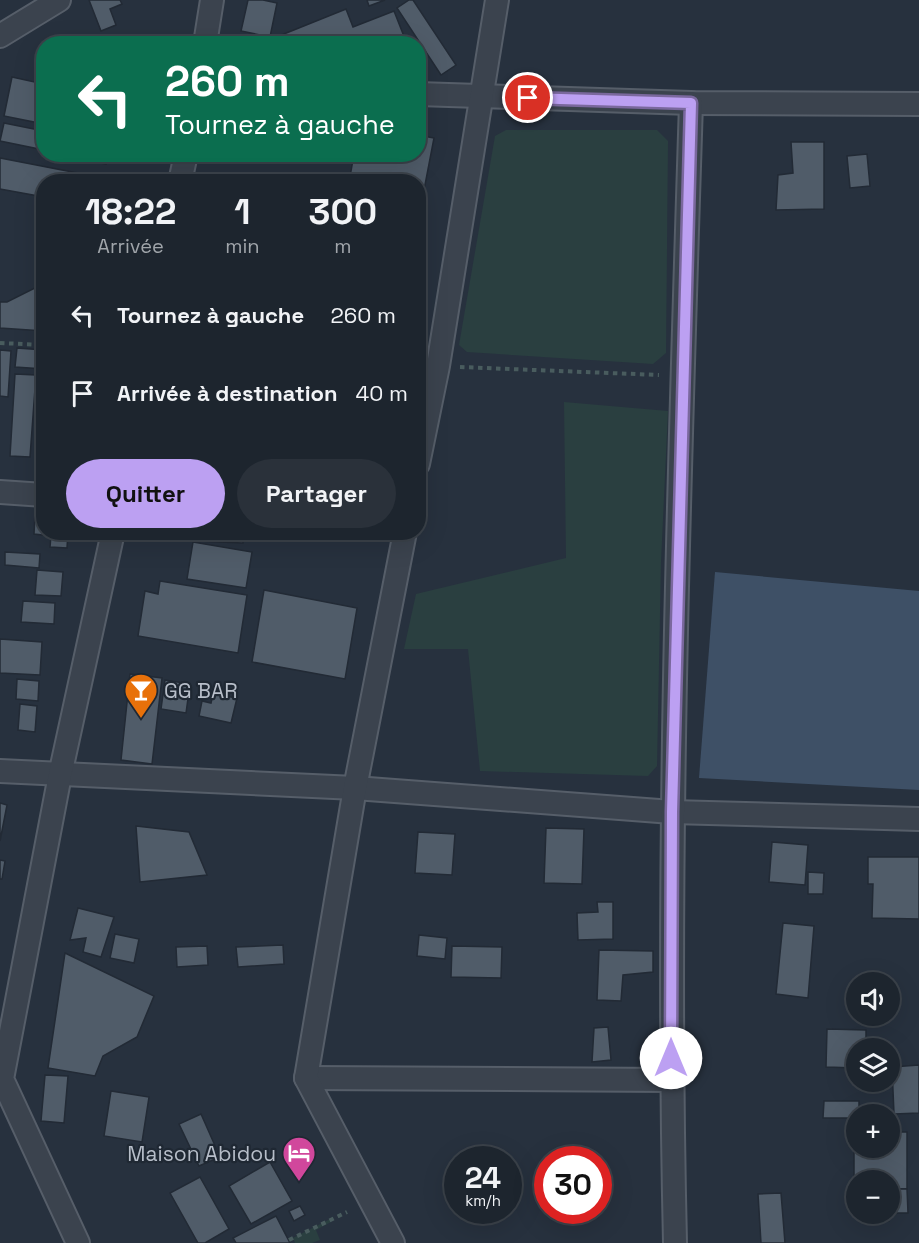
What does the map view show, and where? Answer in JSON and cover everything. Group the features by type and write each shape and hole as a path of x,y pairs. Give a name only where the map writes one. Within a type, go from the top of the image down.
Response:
{"street":[{"path":"0,36 58,0"},
{"path":"207,36 212,0"},
{"path":"426,425 438,366 497,0"},
{"path":"426,94 691,103 919,104"},
{"path":"675,1243 671,1080 672,812 691,103"},
{"path":"0,492 36,494"},
{"path":"78,1243 1,1079 60,775 112,540"},
{"path":"393,1243 306,1078 355,788 403,540"},
{"path":"0,771 355,788 672,812 919,819"},
{"path":"306,1078 671,1080"}],"path":[{"path":"0,342 36,344"},
{"path":"438,366 682,377"},
{"path":"289,1240 347,1212"}],"green space":[{"path":"506,130 657,130 668,141 666,353 653,364 467,352 459,345 495,136"},
{"path":"564,402 668,411 661,562 657,766 648,776 480,771 468,649 404,649 416,594 566,558"},
{"path":"330,1219 331,1222 316,1230 320,1240 312,1243 295,1243 293,1238 289,1240"}],"water":[{"path":"715,572 919,591 919,790 699,778"}],"building":[{"path":"89,0 120,0 122,4 110,9 116,25 101,31"},
{"path":"248,0 277,3 270,36 241,31"},
{"path":"367,0 385,0 369,6"},
{"path":"413,0 456,65 441,75 426,52 426,36 415,36 397,8"},
{"path":"346,9 353,27 394,11 404,36 279,36"},
{"path":"12,77 36,82 36,122 4,116"},
{"path":"4,123 36,129 36,148 0,141"},
{"path":"426,136 434,138 426,180 426,174 350,174 353,162 426,162"},
{"path":"791,142 824,142 824,209 776,210 778,175 793,173"},
{"path":"867,154 870,186 850,188 847,156"},
{"path":"0,158 83,174 36,174 36,196 0,189"},
{"path":"36,288 36,330 0,328 0,302 7,302"},
{"path":"17,348 36,349 36,368 15,367"},
{"path":"0,350 11,351 8,397 0,396"},
{"path":"15,374 36,375 30,457 10,456"},
{"path":"35,513 36,513 36,534 34,534"},
{"path":"51,540 68,540 67,548 50,547"},
{"path":"243,540 243,543 197,541"},
{"path":"193,542 252,552 246,588 187,579"},
{"path":"5,552 40,554 39,568 5,565"},
{"path":"37,570 63,572 61,596 35,595"},
{"path":"160,581 247,595 238,653 138,636 145,591 158,594"},
{"path":"264,590 357,608 345,679 252,662"},
{"path":"23,601 55,603 54,624 21,622"},
{"path":"0,639 42,642 40,675 0,673"},
{"name":"GG BAR","path":"130,674 162,678 152,764 121,760"},
{"path":"17,679 39,681 38,701 16,699"},
{"path":"165,680 190,684 186,713 161,709"},
{"path":"213,694 237,698 231,723 199,716 202,701 211,703"},
{"path":"20,704 37,706 35,732 18,730"},
{"path":"0,803 7,805 0,841"},
{"path":"136,826 189,832 207,875 140,882"},
{"path":"546,828 584,829 582,884 544,883"},
{"path":"418,832 455,834 452,875 415,873"},
{"path":"772,842 808,845 805,885 769,882"},
{"path":"868,857 919,857 919,919 872,918 873,884 868,884"},
{"path":"0,860 5,861 2,879 0,879"},
{"path":"808,872 824,873 823,894 808,894"},
{"path":"597,902 613,902 613,939 578,940 577,913 598,912"},
{"path":"78,908 114,917 101,957 83,952 86,938 70,940"},
{"path":"783,923 814,926 808,998 776,994"},
{"path":"115,934 139,939 134,963 110,958"},
{"path":"419,935 447,938 445,959 417,956"},
{"path":"283,945 284,964 238,967 236,947"},
{"path":"207,946 208,965 177,967 176,947"},
{"path":"452,946 502,947 501,978 451,977"},
{"path":"599,950 653,951 653,972 623,975 621,1001 597,1000"},
{"path":"65,953 154,996 137,1037 103,1056 95,1076 48,1068"},
{"path":"608,1027 611,1060 592,1062 594,1028"},
{"path":"827,1029 866,1030 866,1038 846,1038 846,1068 826,1067"},
{"path":"919,1065 919,1113 900,1114 900,1104 894,1104 893,1092 900,1092 900,1066"},
{"path":"45,1075 68,1076 64,1123 41,1121"},
{"path":"111,1091 149,1097 142,1142 104,1136"},
{"path":"824,1101 859,1101 859,1104 846,1104 846,1118 823,1118"},
{"path":"201,1114 220,1157 199,1166 179,1124"},
{"path":"900,1132 907,1132 907,1189 900,1189 900,1170 854,1170 854,1158 900,1158"},
{"path":"270,1162 292,1201 251,1224 229,1186"},
{"path":"200,1177 229,1229 205,1243 198,1243 170,1193"},
{"path":"900,1189 907,1189 908,1213 900,1213"},
{"path":"781,1193 785,1243 761,1243 758,1194"},
{"path":"300,1206 305,1215 294,1221 289,1211"},
{"path":"276,1216 290,1243 236,1243 233,1238"}],"place":[{"name":"GG BAR","path":"141,719"},
{"name":"Maison Abidou","path":"299,1182"}],"route":[{"path":"528,98 691,103 672,812 671,1058"}]}
